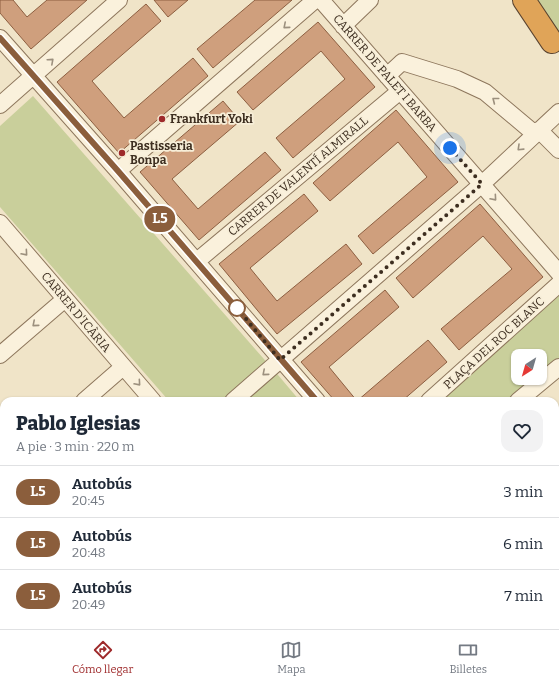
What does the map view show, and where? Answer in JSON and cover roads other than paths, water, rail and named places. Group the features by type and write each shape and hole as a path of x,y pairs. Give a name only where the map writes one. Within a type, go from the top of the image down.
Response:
{"highway":[{"path":"524,0 556,46"}],"street":[{"path":"0,105 120,0"},
{"path":"118,171 316,0"},
{"name":"CARRER DE PALET I BARBA","path":"321,0 559,273"},
{"path":"343,26 370,0"},
{"path":"515,0 556,46"},
{"path":"0,38 197,261 280,360 313,397"},
{"path":"387,76 402,62 457,79 485,92 559,150"},
{"name":"CARRER DE VALENTÍ ALMIRALL","path":"197,261 400,91"},
{"path":"238,397 482,184 559,112"},
{"name":"CARRER D'ICÀRIA","path":"3,232 65,299 150,397"},
{"name":"PLAÇA DEL ROC BLANC","path":"434,397 559,284"},
{"path":"0,355 65,299"},
{"path":"89,397 124,367"},
{"path":"523,397 559,368"}],"place":[{"name":"Frankfurt Yoki","path":"162,119"},
{"name":"Pastisseria Bonpa","path":"122,153"}]}
